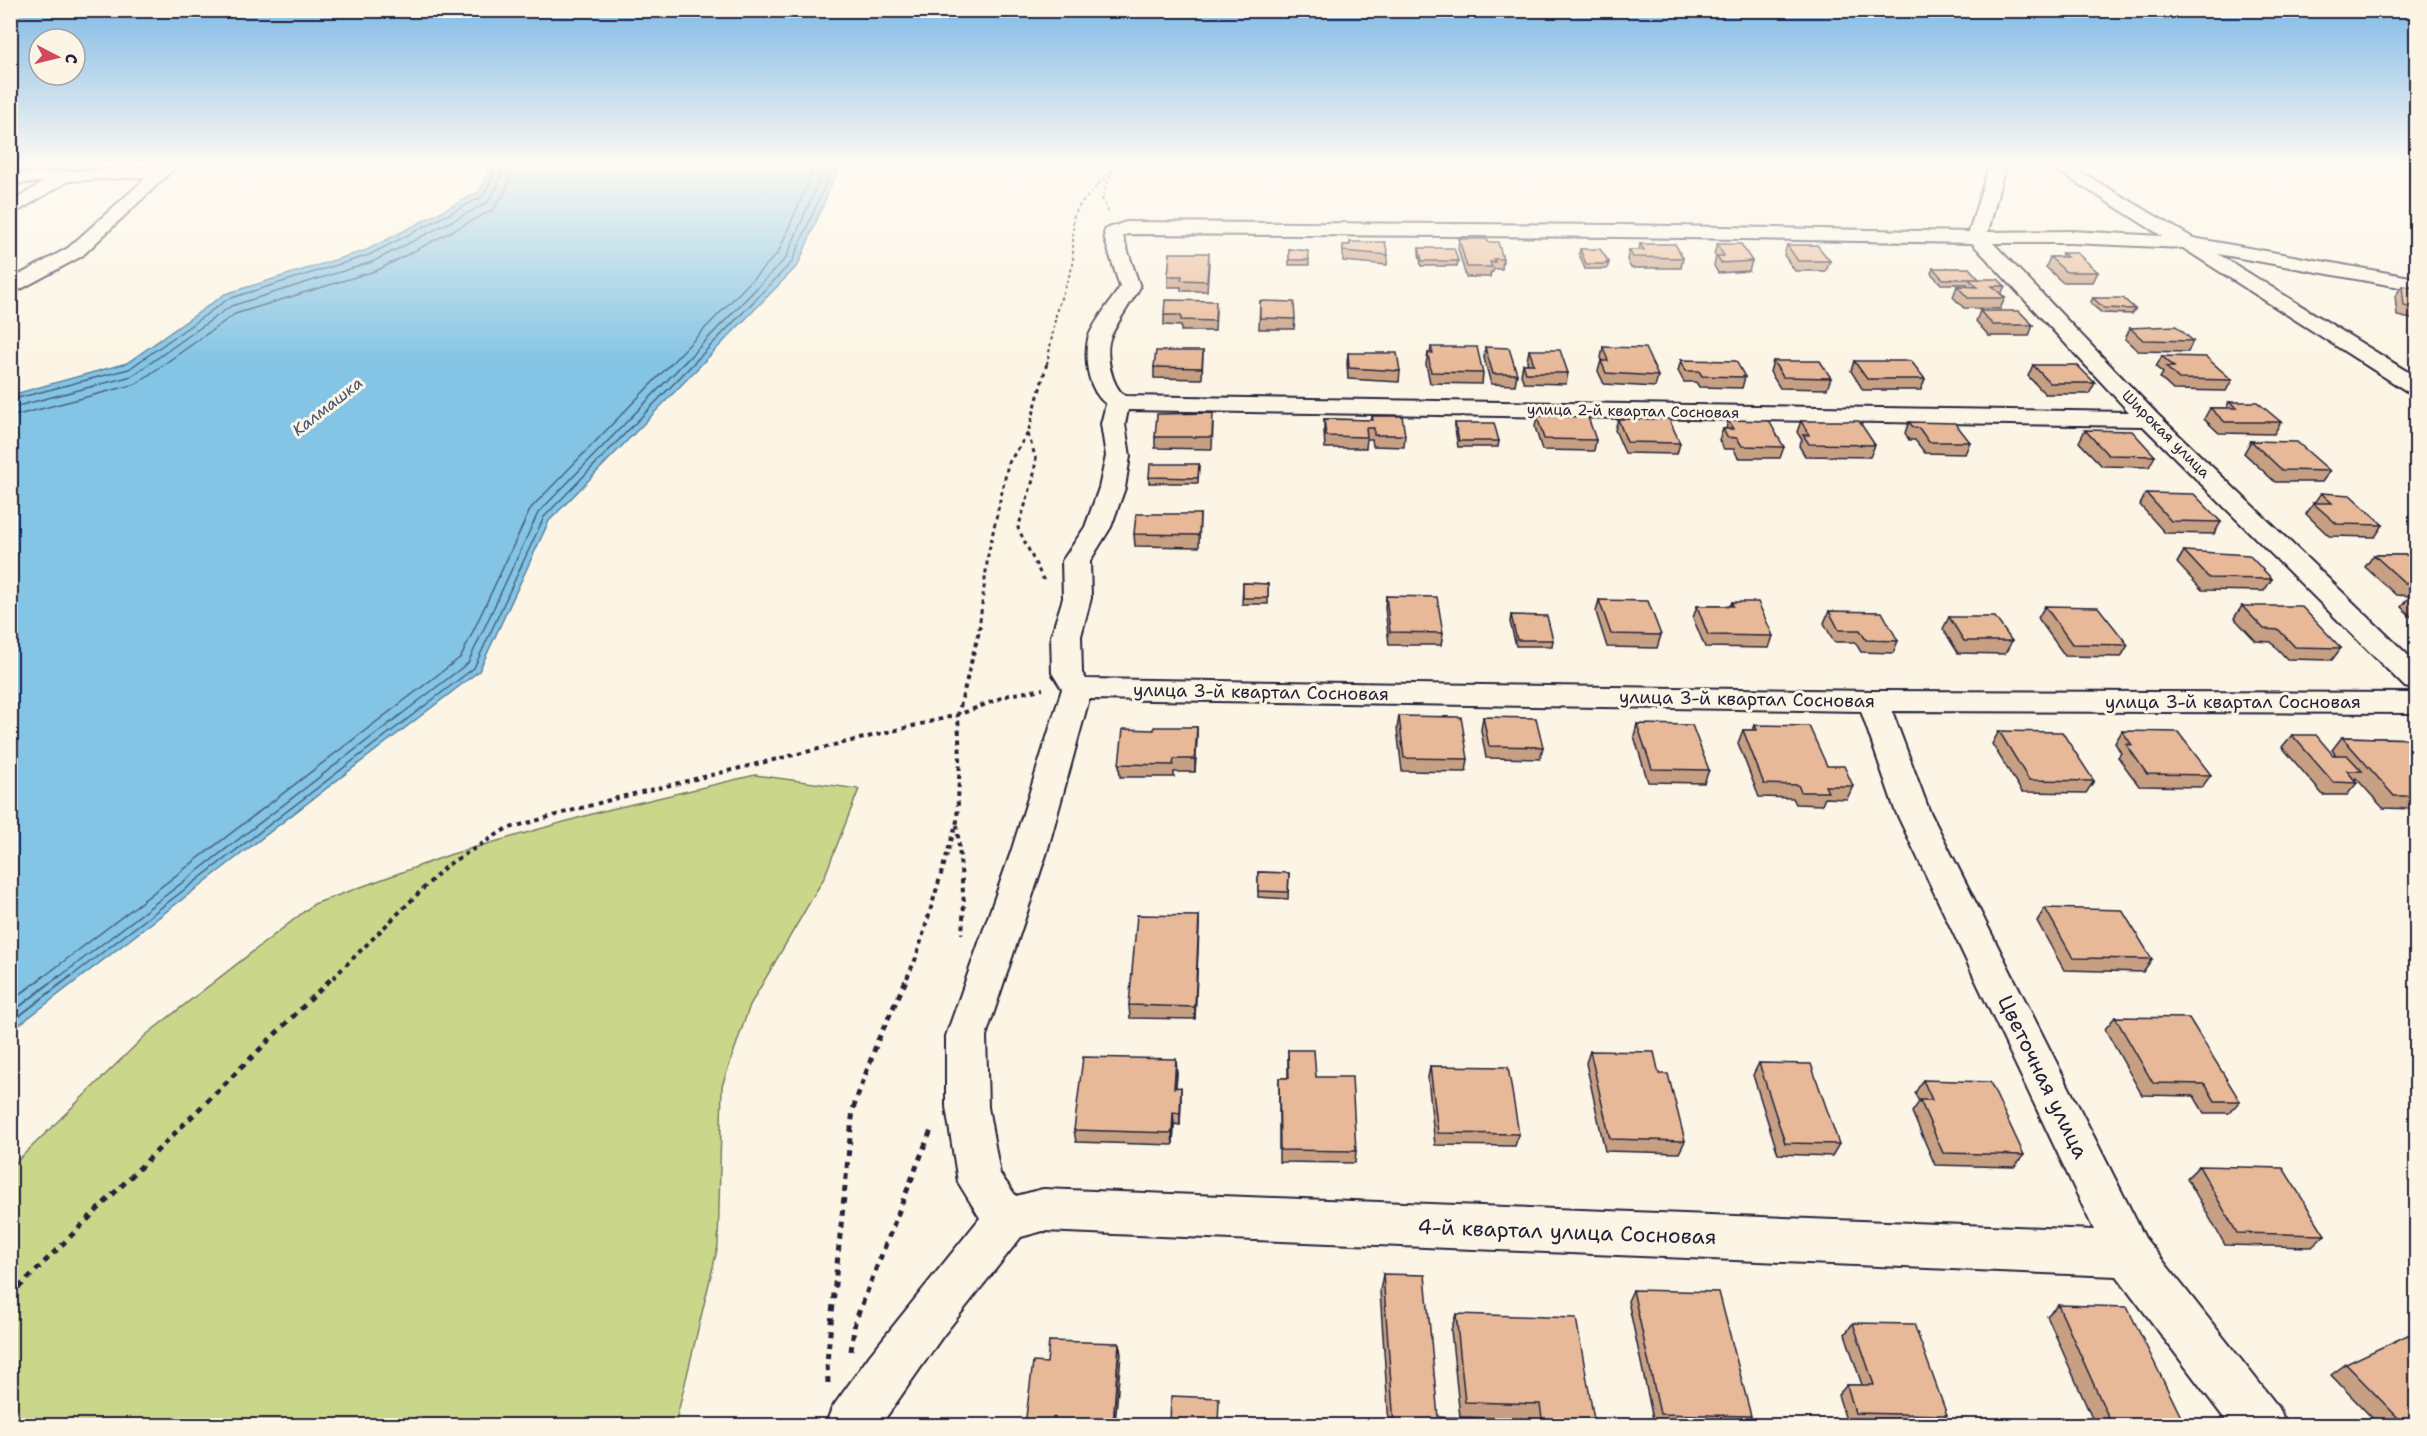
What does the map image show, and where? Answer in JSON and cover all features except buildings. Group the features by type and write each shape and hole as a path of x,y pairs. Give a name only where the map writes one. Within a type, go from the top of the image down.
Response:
{"street":[{"path":"10,289 75,252 100,229"},
{"path":"839,1410 891,1362 938,1300 1007,1220 980,1182 966,1107 966,1036 1029,852 1077,689 1067,673 1066,636 1077,598 1076,561 1098,526 1112,488 1118,456 1113,424 1118,402 1106,393 1100,377 1099,338 1130,287 1113,233 1123,229"},
{"path":"1294,229 1622,231 1977,238 2071,237 2187,243 2416,284"},
{"path":"1977,238 1979,229"},
{"path":"2164,229 2416,387"},
{"name":"Широкая улица","path":"1977,238 2149,419 2416,680"},
{"name":"улица 2-й квартал Сосновая","path":"1118,402 1142,405 2149,419"},
{"name":"улица 3-й квартал Сосновая","path":"1077,689 1873,702 2416,703"},
{"name":"Цветочная улица","path":"1873,702 1912,810 2129,1254 2261,1425"},
{"name":"4-й квартал улица Сосновая","path":"1007,1220 1043,1210 2129,1254"}],"path":[{"path":"962,936 964,903 957,821 960,760 958,715 979,632 988,555 1008,464 1028,433 1045,372 1057,309 1073,265 1073,229"},
{"path":"1028,433 1036,459 1033,480 1018,528 1044,580 1071,620"},
{"path":"10,1296 446,866 506,829 628,796 958,715 1010,695 1042,689 1077,689"},
{"path":"839,1410 827,1362 853,1109 878,1040 916,958 957,821"},
{"path":"850,1356 855,1322 933,1125"}],"green space":[{"path":"755,775 859,789 824,878 750,1005 722,1086 718,1246 675,1425 11,1425 11,1167 147,1034 314,904 452,854 599,812"}],"water":[{"name":"Калмашка","path":"408,229 813,229 798,265 549,521 479,671 11,1031 11,395 127,363 225,294 367,250"}]}
